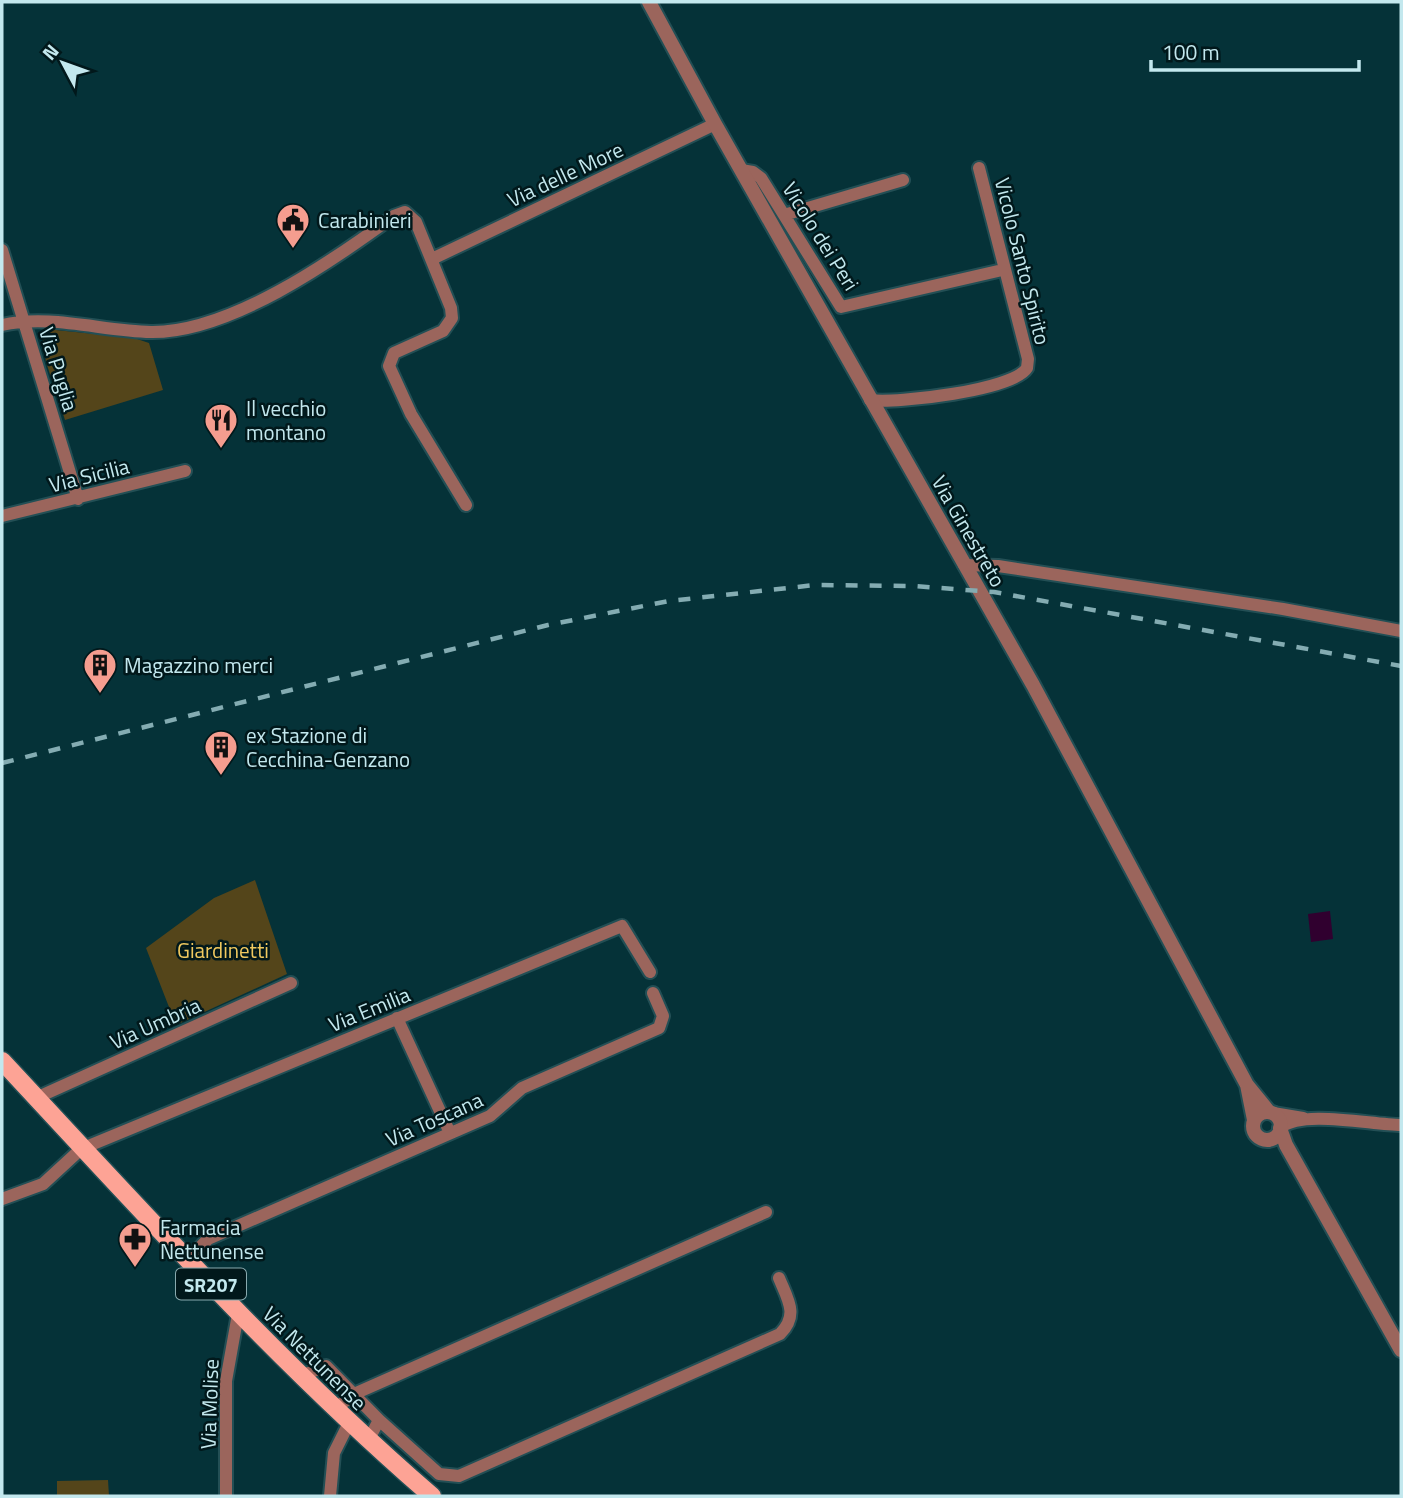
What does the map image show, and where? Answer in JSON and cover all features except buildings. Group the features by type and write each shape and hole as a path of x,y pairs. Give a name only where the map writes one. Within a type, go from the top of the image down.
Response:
{"main road":[{"name":"Via Nettunense","path":"2,1061 81,1149 189,1259 238,1314 368,1441 432,1496"}],"street":[{"name":"Via Ginestreto","path":"649,2 1147,893 1247,1085 1271,1113"},
{"name":"Via delle More","path":"432,259 715,124"},
{"name":"Vicolo Santo Spirito","path":"870,400 898,402 946,394 1014,379 1027,368 1028,359 979,168"},
{"name":"Vicolo dei Peri","path":"741,170 759,175 841,307 998,271"},
{"path":"784,215 904,180"},
{"path":"2,325 24,320 167,331 205,325 230,315 336,257 401,213 414,219 452,311 451,322 443,331 394,353 389,364 411,414 467,505"},
{"name":"Via Puglia","path":"2,250 78,499"},
{"name":"Via Sicilia","path":"2,516 185,471"},
{"path":"964,565 998,566 1283,609 1401,631"},
{"name":"Via Emilia","path":"81,1149 622,926 650,972"},
{"name":"Via Umbria","path":"36,1098 291,983"},
{"name":"Via Toscana","path":"189,1259 208,1239 495,1114 522,1088 659,1028 663,1016 653,993"},
{"path":"397,1018 450,1133"},
{"name":"Via Ginestreto","path":"1247,1085 1254,1120"},
{"path":"1271,1113 1279,1120 1290,1151 1401,1350"},
{"path":"1290,1151 1255,1134 1254,1120 1260,1114 1401,1125"},
{"path":"1268,1140 1290,1122 1311,1119"},
{"path":"2,1199 43,1184 81,1149"},
{"path":"335,1409 354,1394 766,1212"},
{"path":"301,1376 327,1366 379,1420 439,1474 459,1476 780,1334 790,1323 792,1310 779,1278"},
{"name":"Via Molise","path":"226,1496 226,1381 238,1314"},
{"path":"368,1441 379,1420"},
{"path":"330,1496 334,1453 349,1423"}],"green space":[{"path":"46,329 134,338 149,343 163,390 65,420 46,362 42,334"},
{"name":"Giardinetti","path":"255,880 287,974 176,1025 146,948 214,898"},
{"path":"108,1480 109,1496 57,1496 57,1481"}],"shaded area":[{"path":"1330,911 1333,939 1311,942 1308,914"}],"railway":[{"path":"2,763 548,625 669,601 815,585 913,586 994,592 1401,666"}],"place":[{"name":"Carabinieri","path":"293,250"},
{"name":"Il vecchio montano","path":"221,450"},
{"name":"Magazzino merci","path":"100,695"},
{"name":"ex Stazione di Cecchina-Genzano","path":"221,777"},
{"name":"Farmacia Nettunense","path":"135,1269"}]}
